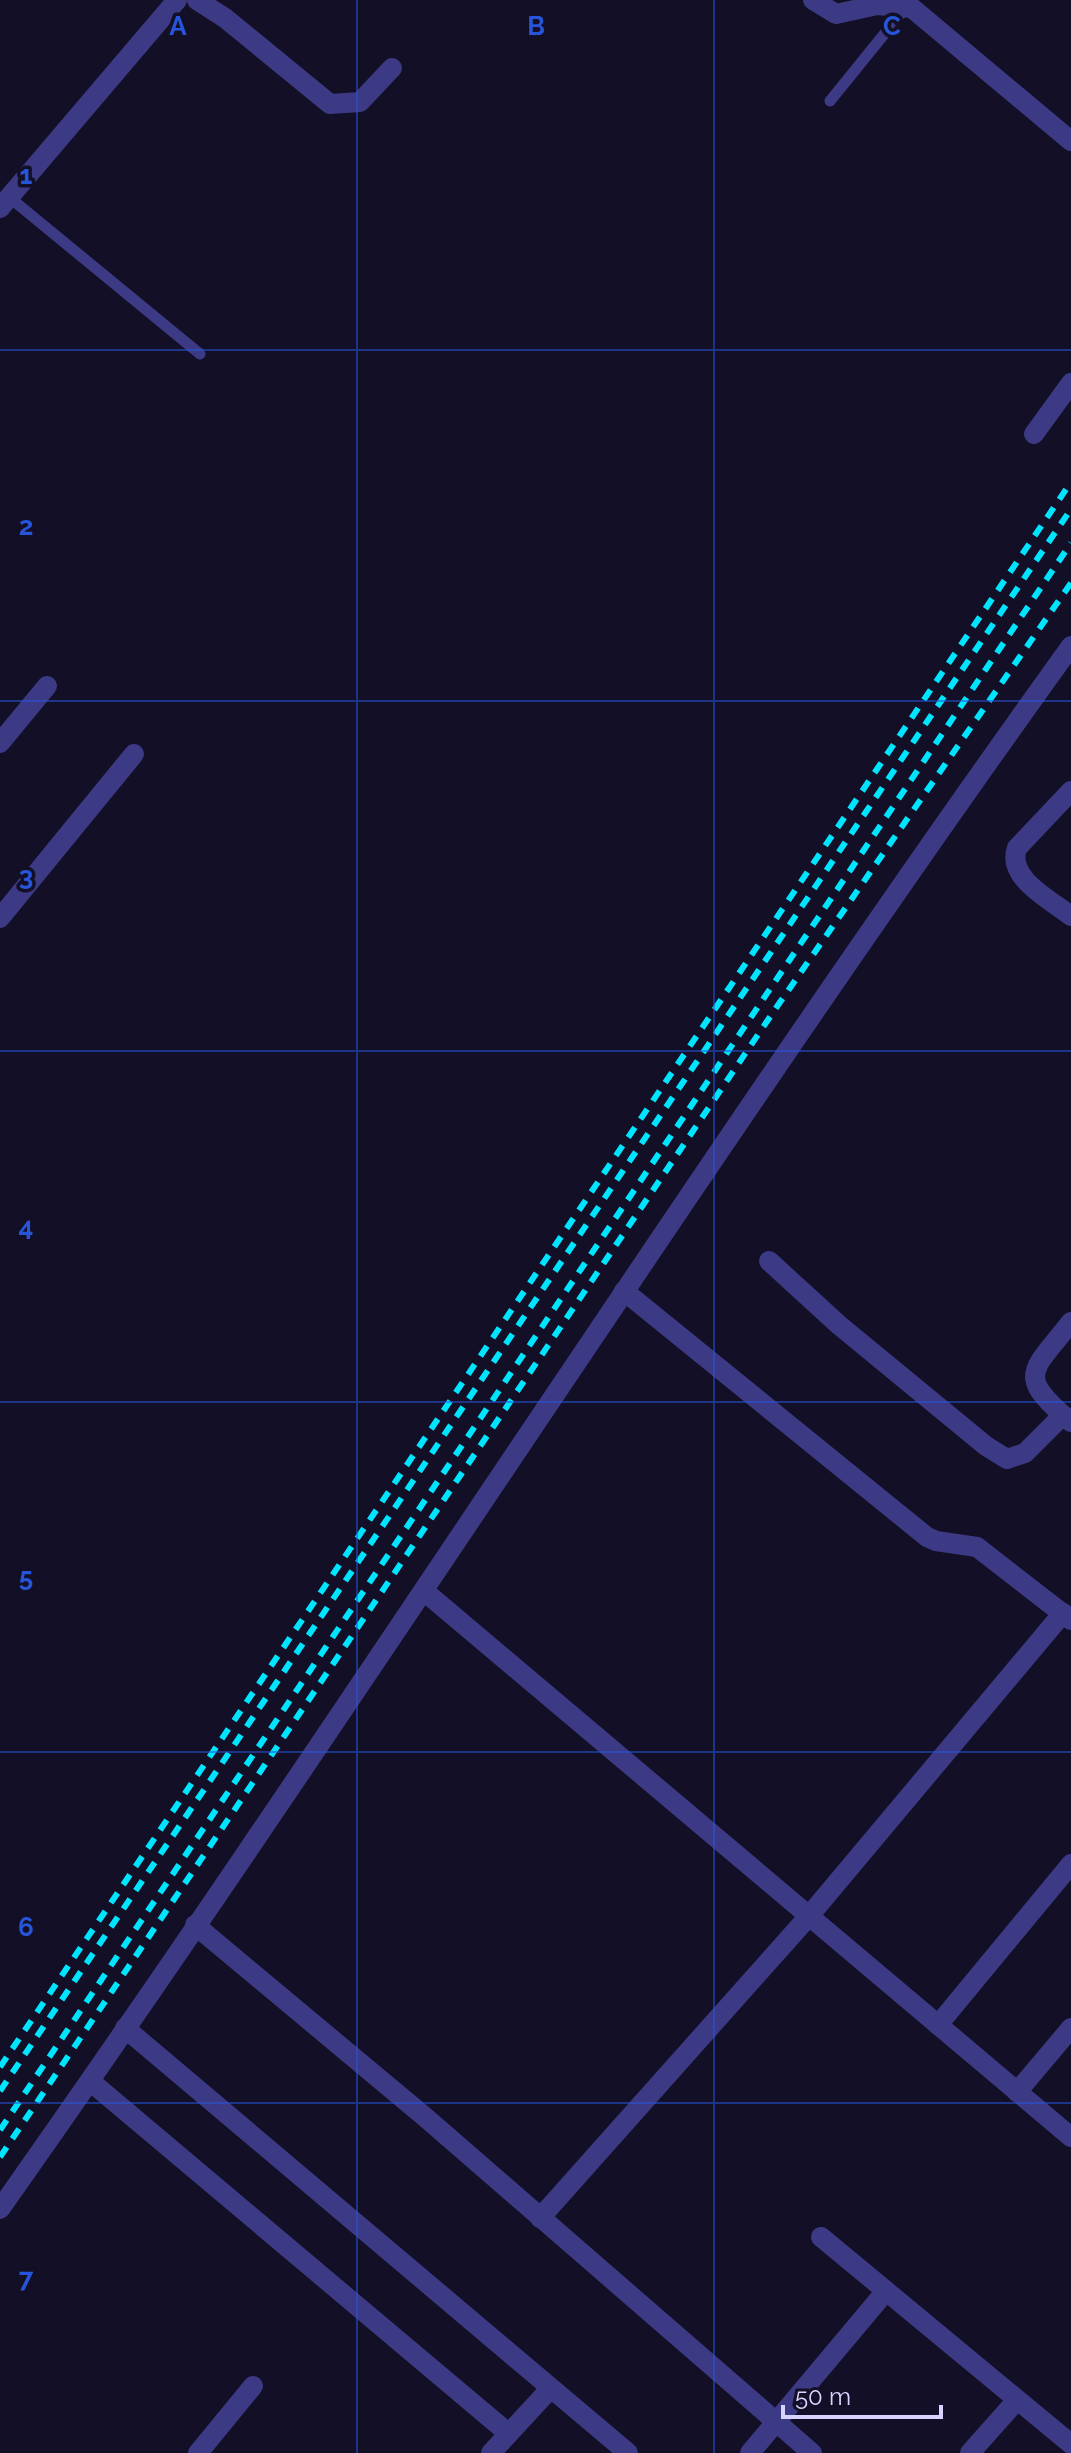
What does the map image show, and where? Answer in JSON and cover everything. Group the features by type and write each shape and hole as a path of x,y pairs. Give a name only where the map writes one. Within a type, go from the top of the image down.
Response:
{"street":[{"path":"4,202 177,0"},
{"path":"197,0 225,18 330,104 360,102 392,68"},
{"path":"813,0 836,14 877,5 907,6 1071,141"},
{"path":"1034,434 1071,383"},
{"path":"0,2209 424,1591 924,851 1071,646"},
{"path":"0,743 47,686"},
{"path":"0,918 134,754"},
{"path":"1071,791 1017,848 1014,858 1019,873 1071,916"},
{"path":"769,1261 839,1325 1007,1459 1025,1453 1067,1418 1042,1396 1033,1378 1035,1367 1071,1322"},
{"path":"540,2218 809,1916 1067,1617 977,1547 927,1537 624,1291"},
{"path":"424,1591 1071,2137"},
{"path":"938,2025 1071,1864"},
{"path":"195,1925 812,2453"},
{"path":"125,2028 628,2453"},
{"path":"1017,2092 1071,2028"},
{"path":"90,2081 508,2433"},
{"path":"821,2237 1071,2444"},
{"path":"750,2453 886,2291"},
{"path":"198,2453 253,2386"},
{"path":"491,2453 550,2389"},
{"path":"970,2453 1017,2400"}],"lane":[{"path":"830,101 907,6"},
{"path":"4,202 200,354"}],"railway":[{"path":"0,2067 1071,482"},
{"path":"0,2091 1071,509"},
{"path":"0,2130 1071,543"},
{"path":"0,2157 776,1008 1071,583"}]}
